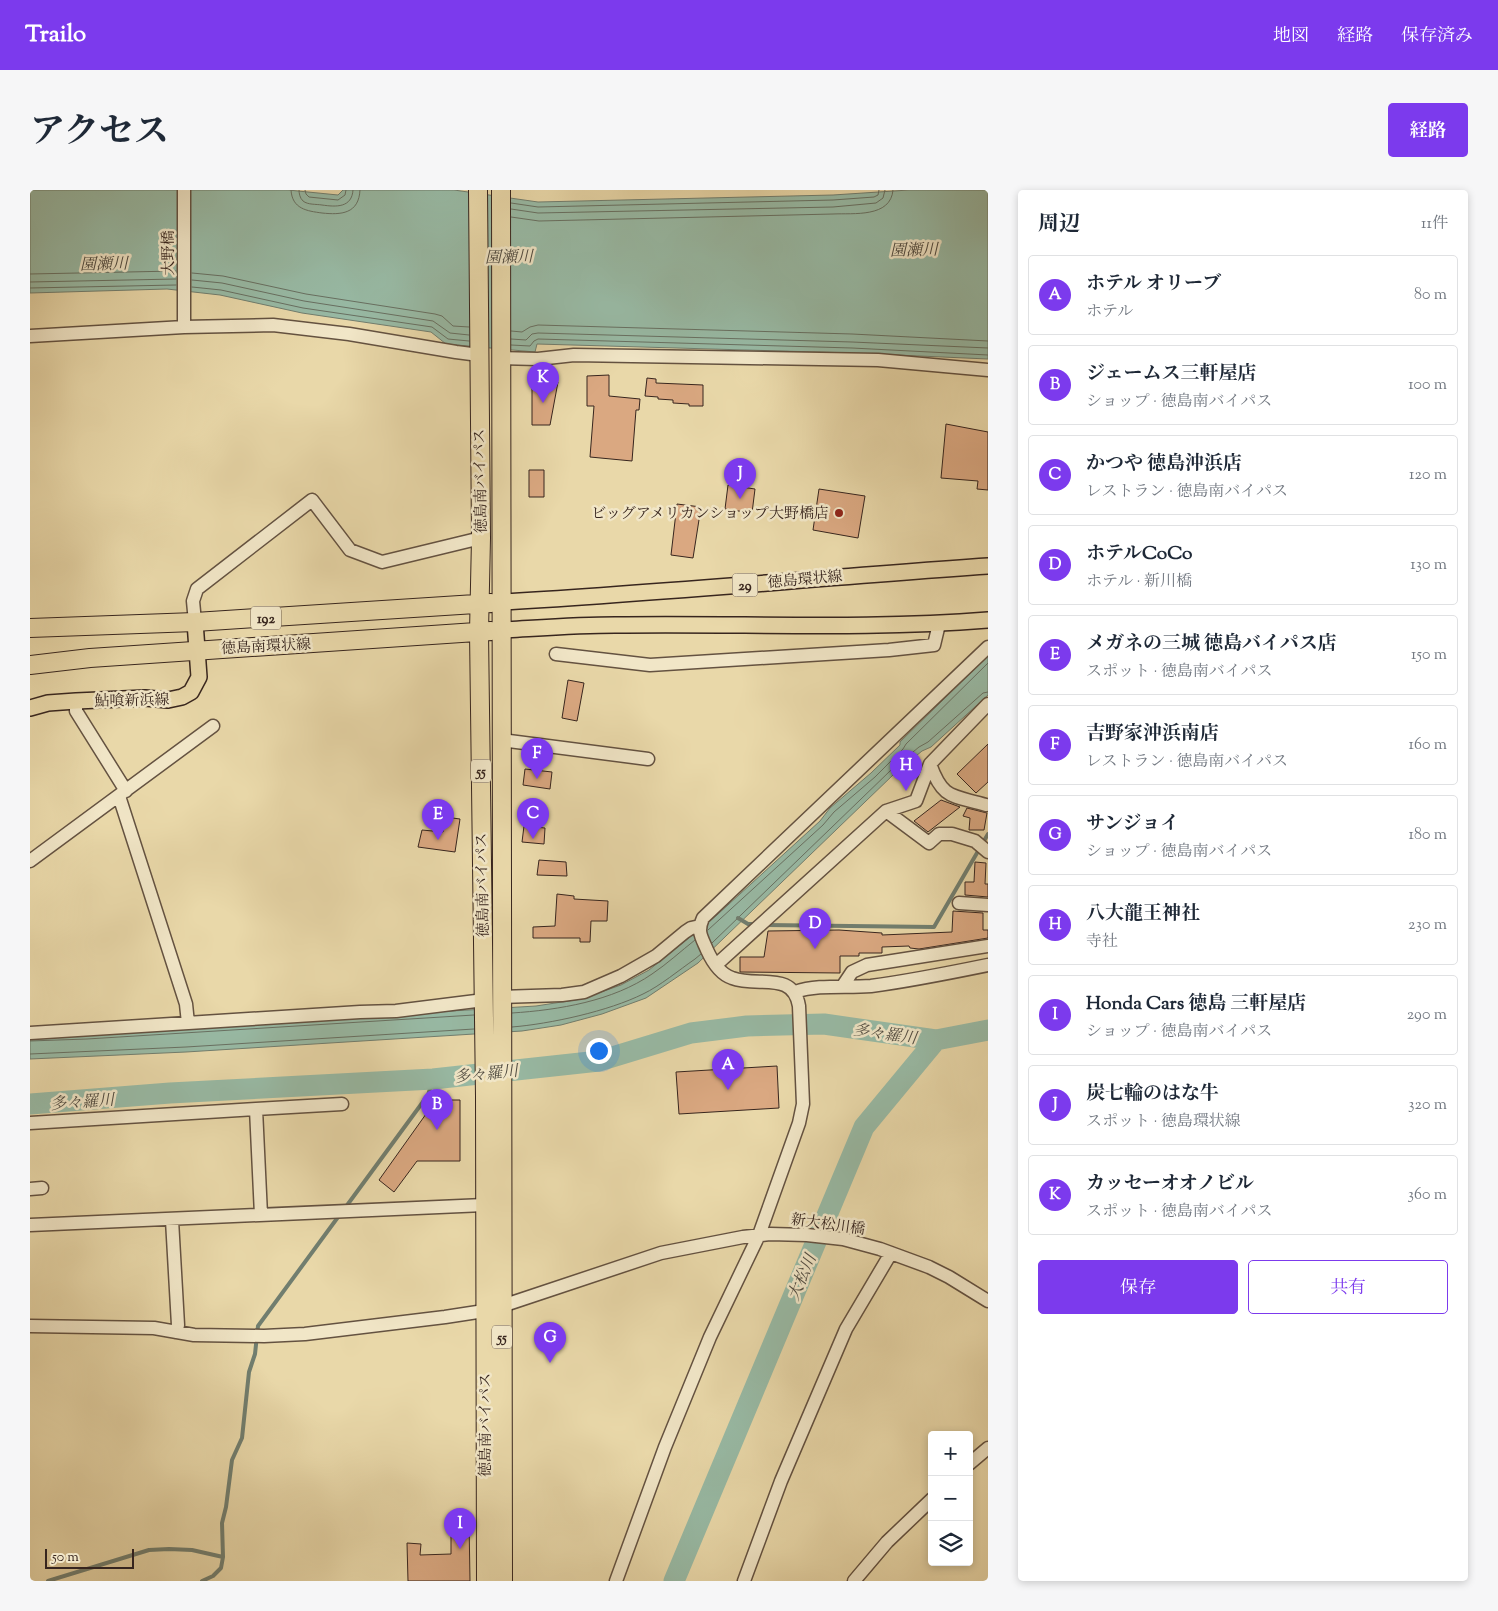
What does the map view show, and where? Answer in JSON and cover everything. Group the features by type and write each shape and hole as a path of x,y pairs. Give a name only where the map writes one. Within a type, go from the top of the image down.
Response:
{"highway":[{"name":"徳島南バイパス","path":"478,190 481,538 479,632 484,1002 493,1095 502,1306 503,1581"},
{"name":"徳島南バイパス","path":"486,1581 484,1204 502,1001 501,190"},
{"name":"徳島南環状線","path":"30,628 195,622 502,602"},
{"name":"徳島南環状線","path":"30,665 90,658 502,630"}],"main road":[{"name":"徳島環状線","path":"502,602 616,596 849,575 988,566"},
{"path":"502,630 614,625 861,626 940,624 988,620"},
{"name":"鮎喰新浜線","path":"30,708 48,703 76,701 145,698 168,700 182,698 191,692 199,676 195,622"}],"street":[{"name":"大野橋","path":"184,190 184,322"},
{"path":"30,336 184,322 273,325 349,334 456,352 479,352"},
{"path":"30,345 53,340 56,334"},
{"path":"501,355 538,359 574,355 878,360 988,370"},
{"path":"195,622 193,601 196,589 312,500 350,550 382,562 481,538"},
{"path":"556,654 650,665 889,650 934,645 940,624"},
{"path":"616,1581 665,1447 710,1337 765,1234 803,1104 802,1042 798,997 788,986 777,982 748,982 731,978 724,974 714,962 699,930 703,918 988,648"},
{"path":"76,701 76,711 122,793 186,1004 188,1023"},
{"path":"714,962 886,810 916,801 930,764 988,704"},
{"path":"30,861 213,726"},
{"path":"501,740 648,759"},
{"path":"930,764 936,781 946,794 986,805"},
{"path":"886,810 929,843 939,834 952,834 975,841 988,852"},
{"path":"959,903 988,905"},
{"path":"502,1001 584,992 622,976 656,956 691,928 699,930"},
{"path":"842,987 852,972 867,964 988,946"},
{"path":"794,992 807,988 868,986 917,980 988,965"},
{"path":"30,1033 396,1011 484,1002"},
{"path":"30,1123 342,1104"},
{"path":"256,1109 261,1215"},
{"path":"30,1225 172,1220 484,1204"},
{"path":"172,1220 178,1325 176,1332"},
{"name":"新大松川橋","path":"30,1326 154,1328 194,1335 243,1337 305,1334 484,1311 661,1254 765,1234 807,1235 843,1240 886,1251 950,1277 988,1301"},
{"path":"744,1581 780,1482 846,1328 886,1251"},
{"path":"973,1461 988,1448"},
{"path":"855,1581 887,1542 928,1503"}],"water":[{"name":"園瀬川","path":"30,190 288,190 338,195 343,190 454,190 538,202 833,195 909,190 988,190 988,359 537,344 535,352 446,344 431,332 302,313 220,295 167,289 30,293"},
{"path":"988,656 988,695 931,747 922,751 893,775 698,963 646,998 602,1014 561,1025 522,1031 186,1052 30,1059 30,1036 536,1006 581,999 621,985 649,970 717,915 820,821 830,808 871,773"}],"building":[{"path":"609,375 609,396 640,399 639,410 636,410 632,461 590,457 594,406 587,406 587,376"},
{"path":"647,378 656,379 656,383 703,385 703,406 689,406 689,404 673,403 673,400 645,396"},
{"path":"532,381 558,382 550,425 532,425"},
{"path":"946,424 988,432 988,490 977,489 978,481 941,478"},
{"path":"529,470 544,470 544,497 529,497"},
{"path":"728,485 755,489 752,513 725,509"},
{"name":"ビッグアメリカンショップ大野橋店","path":"819,489 865,496 858,538 813,530"},
{"path":"677,504 701,507 693,558 671,555"},
{"path":"568,680 584,683 577,721 562,718"},
{"path":"988,744 988,782 976,793 957,774"},
{"path":"525,769 552,772 550,789 523,785"},
{"path":"941,800 960,807 928,832 914,821"},
{"path":"967,808 987,813 984,830 969,830 970,818 963,816"},
{"path":"445,817 460,819 455,852 418,847 422,830 443,832"},
{"path":"524,826 545,828 544,844 522,842"},
{"path":"539,860 566,862 567,876 537,875"},
{"path":"975,862 986,863 985,884 988,884 988,897 965,895 965,882 974,882"},
{"path":"557,894 574,896 574,899 608,901 607,921 591,921 590,942 580,942 580,938 533,938 533,927 555,926"},
{"path":"953,911 983,913 983,930 988,930 988,938 919,949 910,948 909,946 882,947 882,953 859,953 859,956 840,956 840,973 740,972 740,957 764,957 768,931 839,930 882,933 882,935 952,932"},
{"path":"777,1066 779,1108 679,1114 676,1072"},
{"path":"436,1100 460,1100 460,1161 417,1161 394,1192 379,1180"},
{"path":"451,1520 469,1520 470,1581 408,1581 407,1543 421,1544 420,1555 451,1554"}],"waterway":[{"path":"766,925 934,927 988,834"},
{"path":"738,918 748,924 757,924"},
{"name":"多々羅川","path":"30,1104 170,1093 433,1079 599,1061 691,1033 747,1026 824,1024 936,1040 988,1030"},
{"name":"大松川","path":"674,1581 864,1127 936,1040"},
{"path":"345,1208 428,1095 433,1079"},
{"path":"202,1581 213,1576 221,1568 223,1557 222,1523 232,1460 242,1438 249,1372 255,1354 258,1326 341,1213"},
{"path":"48,1581 149,1550 192,1550 223,1557"}],"place":[{"name":"カッセーオオノビル","path":"543,403"},
{"name":"炭七輪のはな牛","path":"740,499"},
{"name":"ビッグアメリカンショップ大野橋店","path":"839,513"},
{"name":"吉野家沖浜南店","path":"537,779"},
{"name":"八大龍王神社","path":"906,791"},
{"name":"かつや 徳島沖浜店","path":"533,839"},
{"name":"メガネの三城 徳島バイパス店","path":"438,840"},
{"name":"ホテルCoCo","path":"815,949"},
{"name":"ホテル オリーブ","path":"728,1090"},
{"name":"ジェームス三軒屋店","path":"437,1130"},
{"name":"サンジョイ","path":"550,1363"},
{"name":"Honda Cars 徳島 三軒屋店","path":"460,1549"}]}
